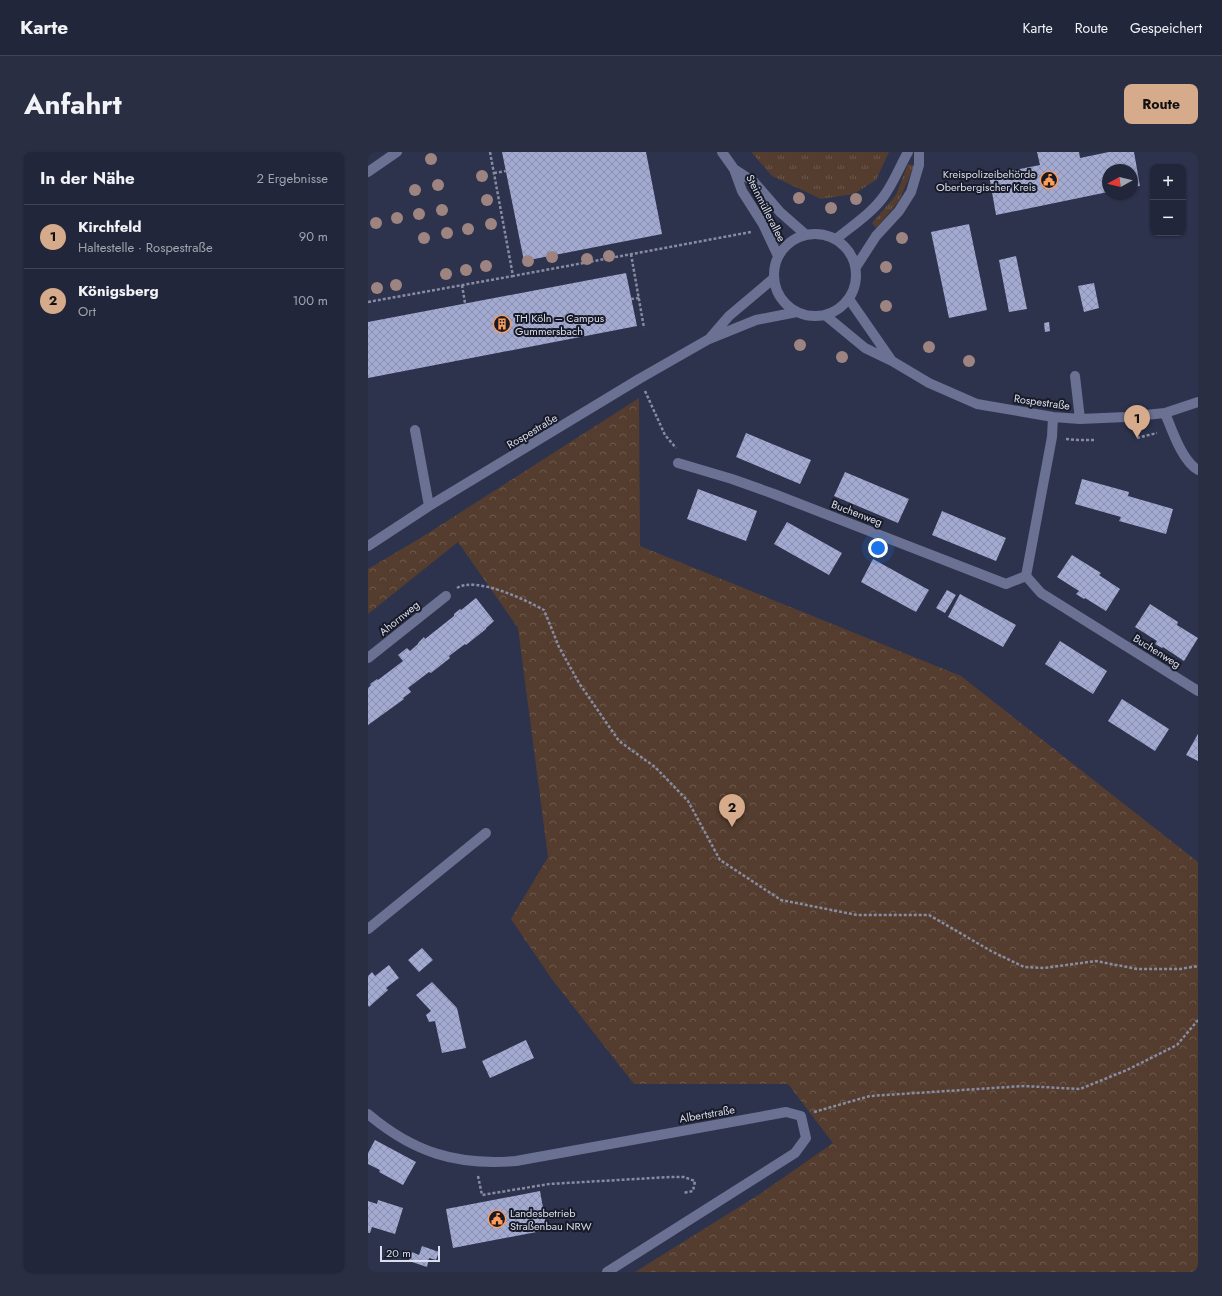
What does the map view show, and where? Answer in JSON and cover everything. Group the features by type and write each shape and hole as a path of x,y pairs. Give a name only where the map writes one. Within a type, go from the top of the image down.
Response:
{"street":[{"path":"368,172 397,152"},
{"name":"Steinmüllerallee","path":"722,152 734,170 742,191 763,224 778,256"},
{"path":"836,239 861,220 884,196 908,152"},
{"path":"856,267 876,236 899,211 911,192 919,165 919,152"},
{"name":"Steinmüllerallee","path":"734,170 754,182 780,212 805,234"},
{"path":"797,312 786,304 777,292 774,278 775,267 778,256 784,247 794,239 805,234 815,233 836,239 845,246 852,256 856,267 856,284 849,300 838,309 825,315"},
{"name":"Rospestraße","path":"709,339 730,316 774,278"},
{"name":"Rospestraße","path":"849,300 892,361"},
{"name":"Rospestraße","path":"368,546 429,506 709,339 756,320 778,315 797,312 811,316 825,315 865,348 892,361 929,383 977,404 1053,417 1080,419 1126,417 1165,413 1198,402"},
{"path":"1075,376 1080,419"},
{"path":"1165,413 1177,443 1192,467 1198,470"},
{"path":"1026,576 1052,437 1053,417"},
{"path":"415,430 429,506"},
{"name":"Buchenweg","path":"678,463 732,479 774,494 1006,584 1026,576 1042,592 1198,691"},
{"name":"Ahornweg","path":"368,658 446,596"},
{"path":"368,929 486,833"},
{"name":"Albertstraße","path":"368,1114 381,1125 404,1140 424,1150 446,1157 493,1163 516,1161 786,1112 800,1116"},
{"path":"607,1272 795,1153 806,1138 800,1116"}],"path":[{"path":"490,152 513,276"},
{"path":"494,173 506,171"},
{"path":"368,302 751,232"},
{"path":"631,254 644,328"},
{"path":"462,285 465,303"},
{"path":"632,299 639,298"},
{"path":"639,380 665,435 679,451 678,463"},
{"path":"1137,438 1171,429"},
{"path":"1052,437 1094,440"},
{"path":"446,596 460,586 474,584 521,598 544,610 559,647 579,683 619,741 655,767 688,800 720,860 781,900 857,915 929,915 991,951 1024,967 1044,968 1096,961 1138,969 1198,966"},
{"path":"800,1116 870,1096 1024,1086 1080,1089 1127,1070 1177,1046 1198,1020"},
{"path":"476,1161 482,1195 549,1184 670,1177 684,1177 695,1181 693,1191 682,1193"}],"green space":[{"path":"751,152 889,152 876,180 854,194 821,199 772,176"},
{"path":"908,164 914,166 899,201 876,228 872,223 896,195"},
{"path":"639,398 640,546 961,676 1198,862 1198,1272 635,1272 760,1194 833,1143 788,1084 634,1084 551,978 511,919 548,857 518,628 458,542 368,614 368,569 422,537"}],"building":[{"path":"502,152 646,152 662,234 524,261"},
{"name":"Kreispolizeibehörde Oberbergischer Kreis","path":"1037,152 1079,152 1080,158 1109,152 1134,152 1136,164 1102,164 1102,193 996,215 989,175 1040,165"},
{"name":"Kreispolizeibehörde Oberbergischer Kreis","path":"1138,175 1140,186 1138,186"},
{"path":"969,224 987,310 949,318 931,232"},
{"path":"1016,256 1027,309 1009,312 999,260"},
{"name":"TH Köln – Campus Gummersbach","path":"626,273 637,326 368,378 368,322"},
{"path":"1094,283 1099,308 1084,312 1078,286"},
{"path":"1049,322 1050,331 1045,332 1044,323"},
{"path":"746,433 811,460 800,484 736,457"},
{"path":"845,472 909,499 898,523 834,496"},
{"path":"1082,479 1129,492 1128,496 1173,509 1166,534 1119,521 1121,517 1075,504"},
{"path":"698,489 757,511 746,541 687,519"},
{"path":"942,511 1006,538 996,561 932,535"},
{"path":"787,522 842,553 829,575 774,544"},
{"path":"1072,555 1101,573 1099,575 1120,589 1106,611 1076,594 1079,591 1057,577"},
{"path":"873,559 929,590 916,612 861,582"},
{"path":"947,590 956,595 945,613 936,608"},
{"path":"960,594 1016,625 1003,647 948,617"},
{"path":"476,598 494,621 466,645 465,644 449,656 450,658 431,673 429,672 408,688 411,692 403,698 404,699 368,725 368,688 371,685 370,684 377,679 378,680 403,661 398,655 407,648 410,651 424,637 425,639 454,616 454,614 460,609 461,610"},
{"path":"1150,604 1178,622 1177,625 1198,638 1184,661 1163,647 1162,648 1155,644 1157,641 1135,627"},
{"path":"1060,641 1107,671 1093,694 1045,664"},
{"path":"1122,699 1169,729 1155,751 1108,721"},
{"path":"1198,734 1198,761 1186,755"},
{"path":"422,948 433,960 419,972 408,960"},
{"path":"389,965 399,978 386,988 388,990 369,1007 368,976 372,972 375,976"},
{"path":"432,982 457,1008 466,1048 442,1053 435,1021 429,1022 426,1015 431,1011 416,995"},
{"path":"526,1040 534,1058 490,1078 482,1061"},
{"path":"375,1140 416,1162 403,1185 379,1172 380,1170 368,1164 368,1153"},
{"name":"Landesbetrieb Straßenbau NRW","path":"540,1191 547,1230 453,1248 446,1209"},
{"path":"378,1200 403,1208 395,1234 372,1227 370,1233 368,1233 368,1201 377,1204"},
{"path":"422,1246 439,1252 436,1260 429,1258 427,1267 409,1261 412,1252 419,1255"}],"place":[{"name":"Kreispolizeibehörde Oberbergischer Kreis","path":"1049,180"},
{"name":"TH Köln – Campus Gummersbach","path":"502,324"},
{"name":"Kirchfeld","path":"1137,438"},
{"name":"Königsberg","path":"732,827"},
{"name":"Landesbetrieb Straßenbau NRW","path":"497,1219"}]}
